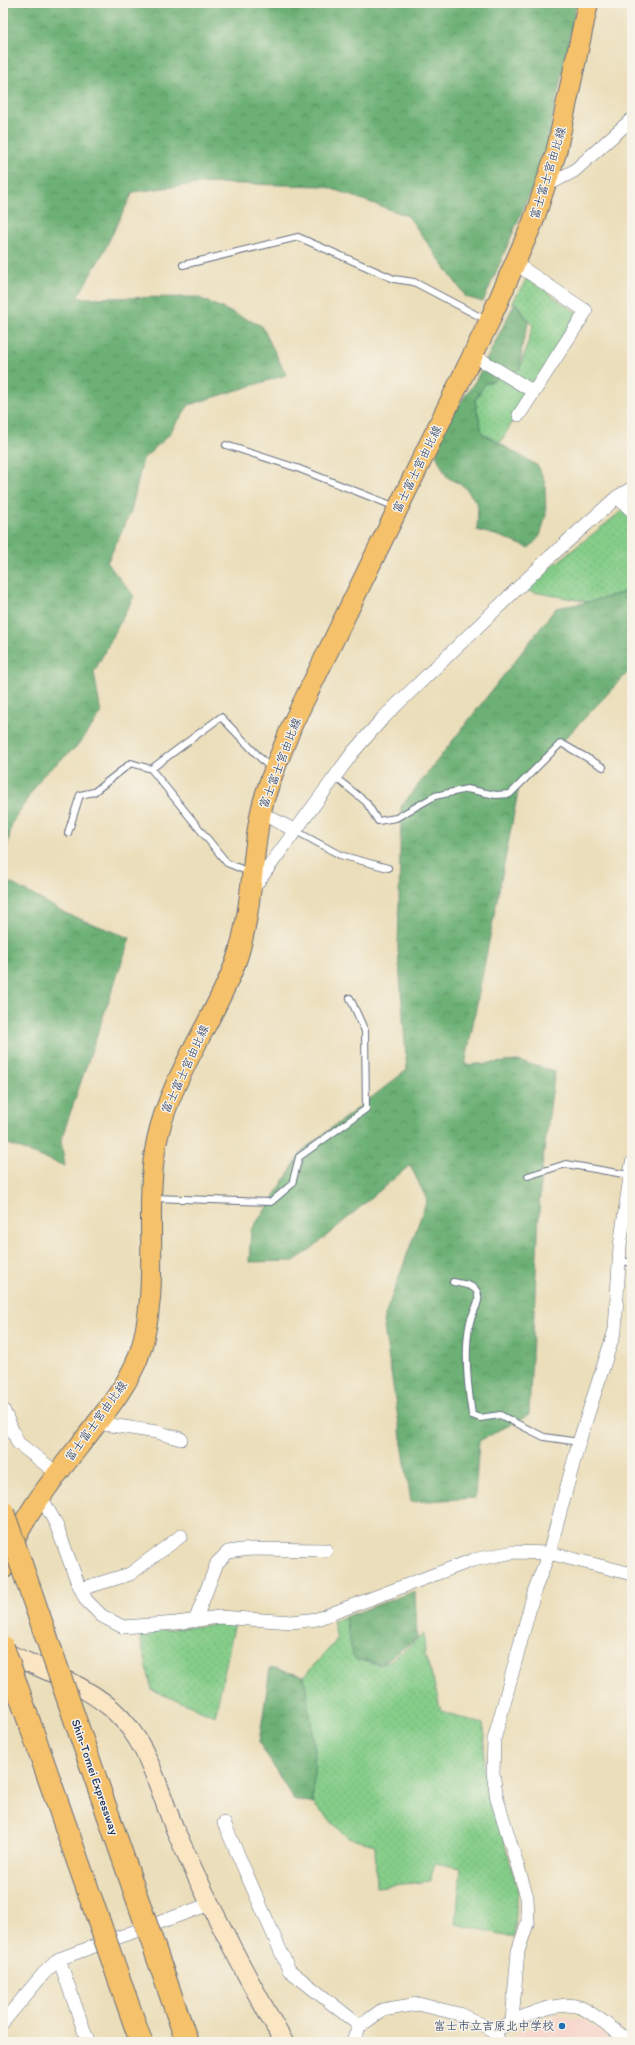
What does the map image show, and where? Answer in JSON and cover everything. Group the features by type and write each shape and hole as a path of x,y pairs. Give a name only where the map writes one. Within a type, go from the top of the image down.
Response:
{"highway":[{"name":"Shin-Tomei Expressway","path":"3,1512 187,2042"},
{"path":"3,1647 141,2042"}],"main road":[{"name":"富士富士宮由比線","path":"3,1569 9,1549 40,1498 126,1383 137,1358 145,1332 149,1295 153,1166 157,1139 167,1104 235,964 244,933 261,813 274,772 292,725 490,322 516,264 547,185 569,98 588,3"}],"street":[{"path":"547,185 574,171 632,119"},
{"path":"516,264 586,311 519,415"},
{"path":"473,355 534,392"},
{"path":"252,883 296,831 353,752 383,718 551,556 617,497 632,488"},
{"path":"617,497 632,511"},
{"path":"261,813 296,831"},
{"path":"512,2021 518,1952 528,1921 526,1898 497,1799 493,1773 494,1740 535,1589 549,1553 579,1442 615,1330 619,1260 631,1169"},
{"path":"3,1409 18,1443 58,1474"},
{"path":"97,1423 157,1432 181,1439"},
{"path":"40,1498 44,1502 56,1524 86,1600 102,1616 123,1627 195,1621 220,1617 292,1622 318,1619 473,1560 514,1552 549,1553 632,1574"},
{"path":"81,1590 135,1576 181,1536"},
{"path":"195,1621 217,1563 228,1552 249,1549 326,1550"},
{"path":"3,1651 87,1691 113,1710 132,1729 147,1755 176,1833 210,1904 258,1998 284,2042"},
{"path":"224,1823 289,1970 360,2026"},
{"path":"3,2022 44,1973 59,1959 210,1904"},
{"path":"59,1959 88,2042"},
{"path":"352,2042 360,2026 382,2010 418,2004 459,2014 497,2037 512,2021 562,2005 579,2007 630,2042"}],"lane":[{"path":"183,266 298,237 394,279 414,282 490,322"},
{"path":"226,444 297,468 398,508"},
{"path":"150,769 221,717 274,772"},
{"path":"335,777 366,802 378,821 396,818 435,796 467,789 496,795 510,794 561,743 603,767"},
{"path":"68,834 80,795 94,792 131,763 150,769 227,862 252,883"},
{"path":"296,831 340,855 388,868"},
{"path":"152,1198 271,1202 292,1184 298,1157 366,1110 365,1031 350,998"},
{"path":"528,1176 566,1164 631,1169"},
{"path":"619,1260 632,1263"},
{"path":"454,1282 470,1285 477,1291 479,1298 470,1323 468,1341 468,1391 472,1415 480,1418 500,1415 544,1437 579,1442"}],"shaded area":[{"name":"富士市立吉原北中学校","path":"556,2015 582,2019 614,2042 513,2042 515,2034"}],"green space":[{"path":"3,3 577,3 543,163 483,302 466,297 408,216 324,186 204,183 133,192 103,253 77,298 197,297 262,326 286,375 189,405 167,437 143,459 131,511 107,563 134,596 94,672 101,714 76,747 42,776 12,823 3,867"},
{"path":"527,278 577,313 500,443 482,433 475,400 485,384 520,368 533,326 516,303 512,304"},
{"path":"515,303 529,321 522,345 520,369 485,384 475,400 482,433 538,466 545,482 546,515 540,536 529,548 499,536 477,530 478,505 465,487 447,477 436,455 444,427 476,380"},
{"path":"632,503 632,590 589,602 522,590"},
{"path":"632,590 632,668 519,787 465,1065 518,1061 555,1071 541,1174 529,1415 479,1441 475,1498 411,1502 383,1321 427,1200 410,1165 311,1249 294,1261 249,1262 251,1230 271,1202 303,1150 407,1070 398,949 401,807 556,608 589,602"},
{"path":"3,879 67,914 130,938 61,1140 65,1166 3,1142"},
{"path":"415,1591 417,1638 382,1664 354,1659 345,1617"},
{"path":"345,1617 354,1659 372,1663 382,1664 393,1659 424,1634 425,1655 441,1711 483,1724 485,1735 483,1769 518,1890 514,1937 456,1924 461,1868 435,1863 430,1881 376,1887 375,1845 348,1838 313,1804 311,1782 315,1751 304,1676 337,1640 333,1621"},
{"path":"235,1622 215,1716 152,1690 139,1633"},
{"path":"270,1668 304,1676 315,1751 313,1804 293,1799 259,1742"}],"place":[{"name":"富士市立吉原北中学校","path":"562,2026"}]}
